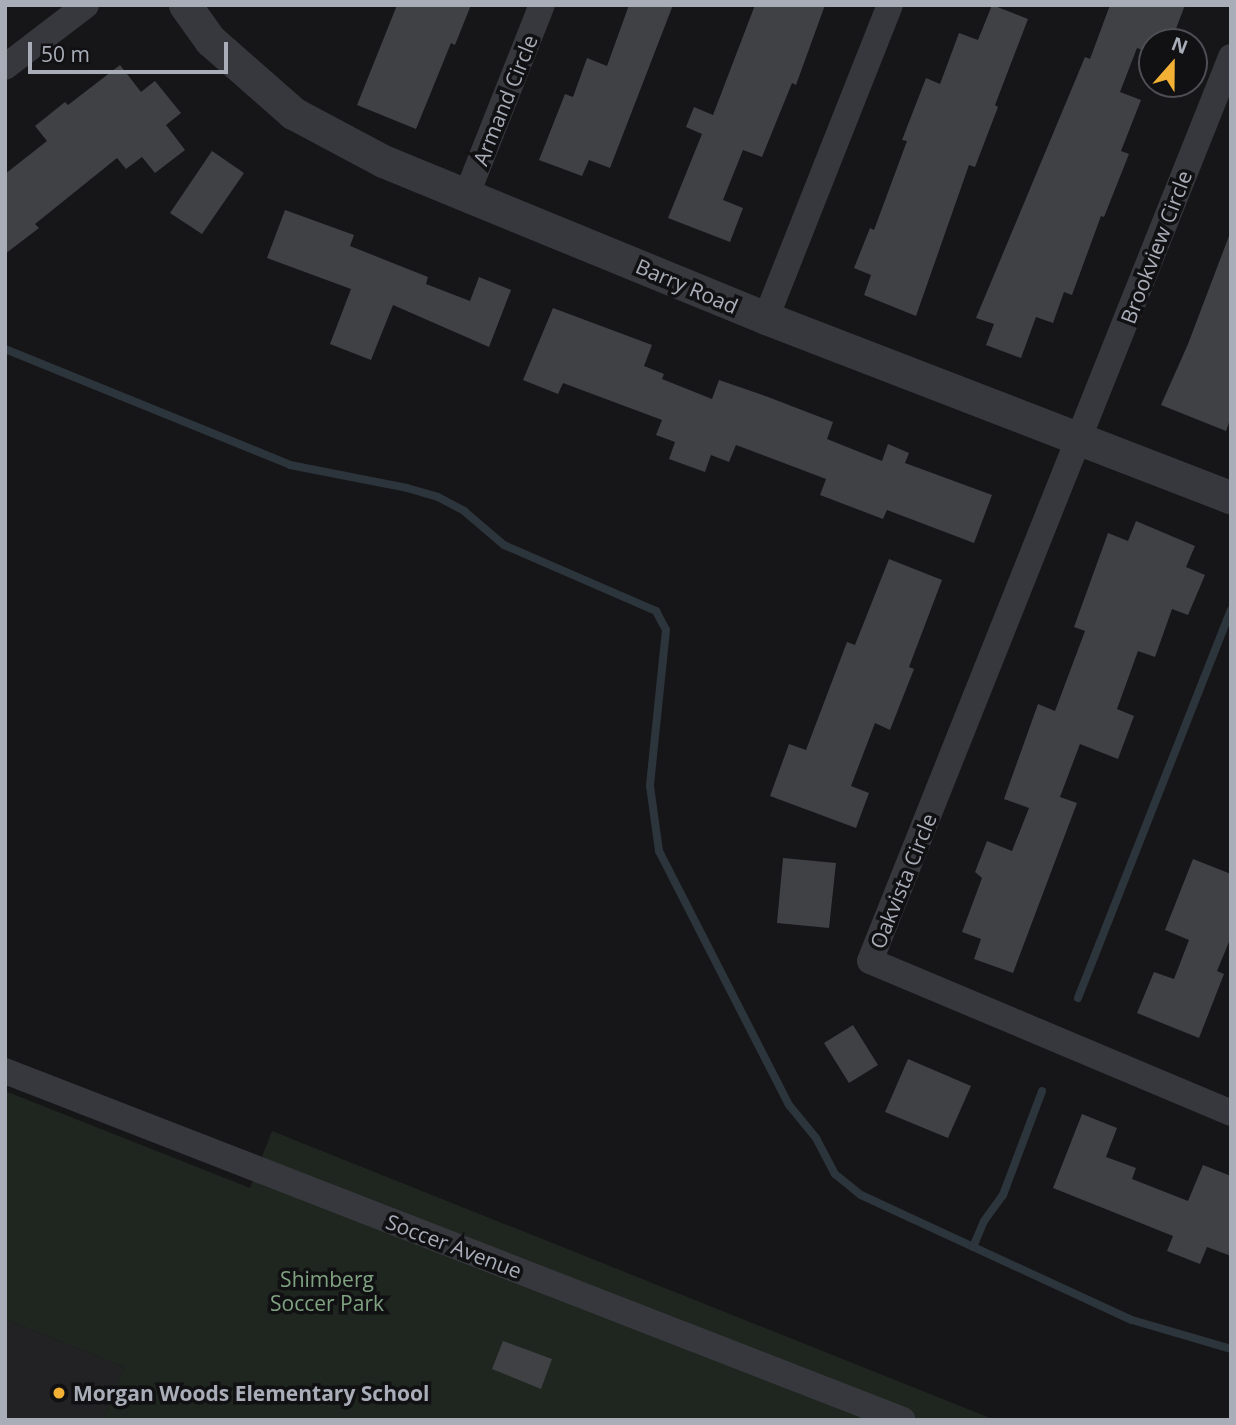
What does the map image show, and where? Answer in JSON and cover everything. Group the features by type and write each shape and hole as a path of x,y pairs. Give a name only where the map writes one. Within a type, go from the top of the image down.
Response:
{"street":[{"path":"5,67 86,5"},
{"name":"Barry Road","path":"186,5 211,40 293,113 383,161 766,318 1231,497"},
{"name":"Armand Circle","path":"467,194 542,5"},
{"path":"766,318 890,5"},
{"name":"Brookview Circle","path":"1081,438 1231,57"},
{"name":"Oakvista Circle","path":"1081,438 870,961 1231,1113"},
{"name":"Soccer Avenue","path":"5,1071 903,1420"}],"shaded area":[{"name":"Morgan Woods Elementary School","path":"5,1319 124,1367 103,1420 5,1420"}],"green space":[{"name":"Shimberg Soccer Park","path":"5,1091 250,1188 272,1131 995,1420 103,1420 124,1367 5,1319"}],"building":[{"path":"397,5 471,5 455,45 451,43 416,129 357,105"},
{"path":"629,5 673,5 610,168 589,160 582,176 539,160 565,94 573,97 587,58 607,66"},
{"path":"755,5 825,5 796,85 792,83 762,157 743,150 723,200 743,208 730,242 668,218 702,134 686,127 694,107 713,115"},
{"path":"992,5 1028,19 975,167 969,165 916,316 864,295 871,275 854,268 870,228 874,230 907,141 902,140 926,78 940,84 959,33 978,40"},
{"path":"1110,5 1185,5 1176,28 1138,28 1138,48 1120,92 1141,100 1121,151 1129,154 1104,217 1101,216 1072,295 1064,292 1053,323 1036,317 1021,358 986,345 994,324 976,318 1085,57 1090,59"},
{"path":"120,65 141,92 155,81 181,113 166,125 185,150 155,173 142,157 126,169 117,158 35,224 39,228 5,254 5,174 47,141 35,126 65,102 68,105"},
{"path":"212,151 244,173 202,234 170,213"},
{"path":"285,210 354,235 350,246 428,277 426,284 470,301 479,277 511,290 489,347 393,305 371,360 330,344 351,289 267,258"},
{"path":"1229,236 1231,417 1226,431 1161,405 1188,344"},
{"path":"553,308 652,345 644,366 664,374 662,379 712,399 719,380 768,397 833,422 827,439 882,461 888,444 909,453 905,463 992,495 974,543 887,510 883,519 820,495 826,479 736,445 729,462 711,455 705,472 669,459 675,442 656,435 662,420 563,383 558,394 523,380"},
{"path":"1136,521 1195,546 1186,567 1205,575 1188,615 1172,609 1155,657 1138,651 1117,709 1134,716 1118,759 1080,744 1060,797 1077,803 1013,973 974,959 981,939 962,932 982,878 975,872 987,841 1012,851 1029,808 1004,799 1038,704 1055,711 1085,631 1074,627 1108,533 1128,541"},
{"path":"889,559 942,580 909,667 914,669 890,730 875,723 851,786 869,793 856,828 770,796 789,744 806,750 847,642 855,645"},
{"path":"783,858 836,863 829,928 777,923"},
{"path":"1193,859 1231,874 1231,937 1217,971 1224,974 1199,1038 1137,1013 1154,972 1174,979 1189,940 1165,930"},
{"path":"853,1025 878,1065 849,1083 824,1043"},
{"path":"908,1059 971,1086 948,1138 885,1112"},
{"path":"1082,1114 1117,1128 1106,1157 1136,1168 1132,1179 1188,1201 1203,1165 1231,1176 1231,1256 1207,1247 1200,1264 1167,1251 1173,1236 1053,1188"},
{"path":"503,1341 552,1359 541,1389 492,1369"}],"waterway":[{"path":"5,349 290,465 407,488 438,497 464,511 504,545 656,611 666,630 650,786 659,851 789,1105 816,1138 835,1174 861,1195 1132,1320 1231,1349"},
{"path":"1078,998 1231,610"},
{"path":"973,1247 984,1221 1003,1195 1042,1091"}],"place":[{"name":"Morgan Woods Elementary School","path":"59,1393"}]}
